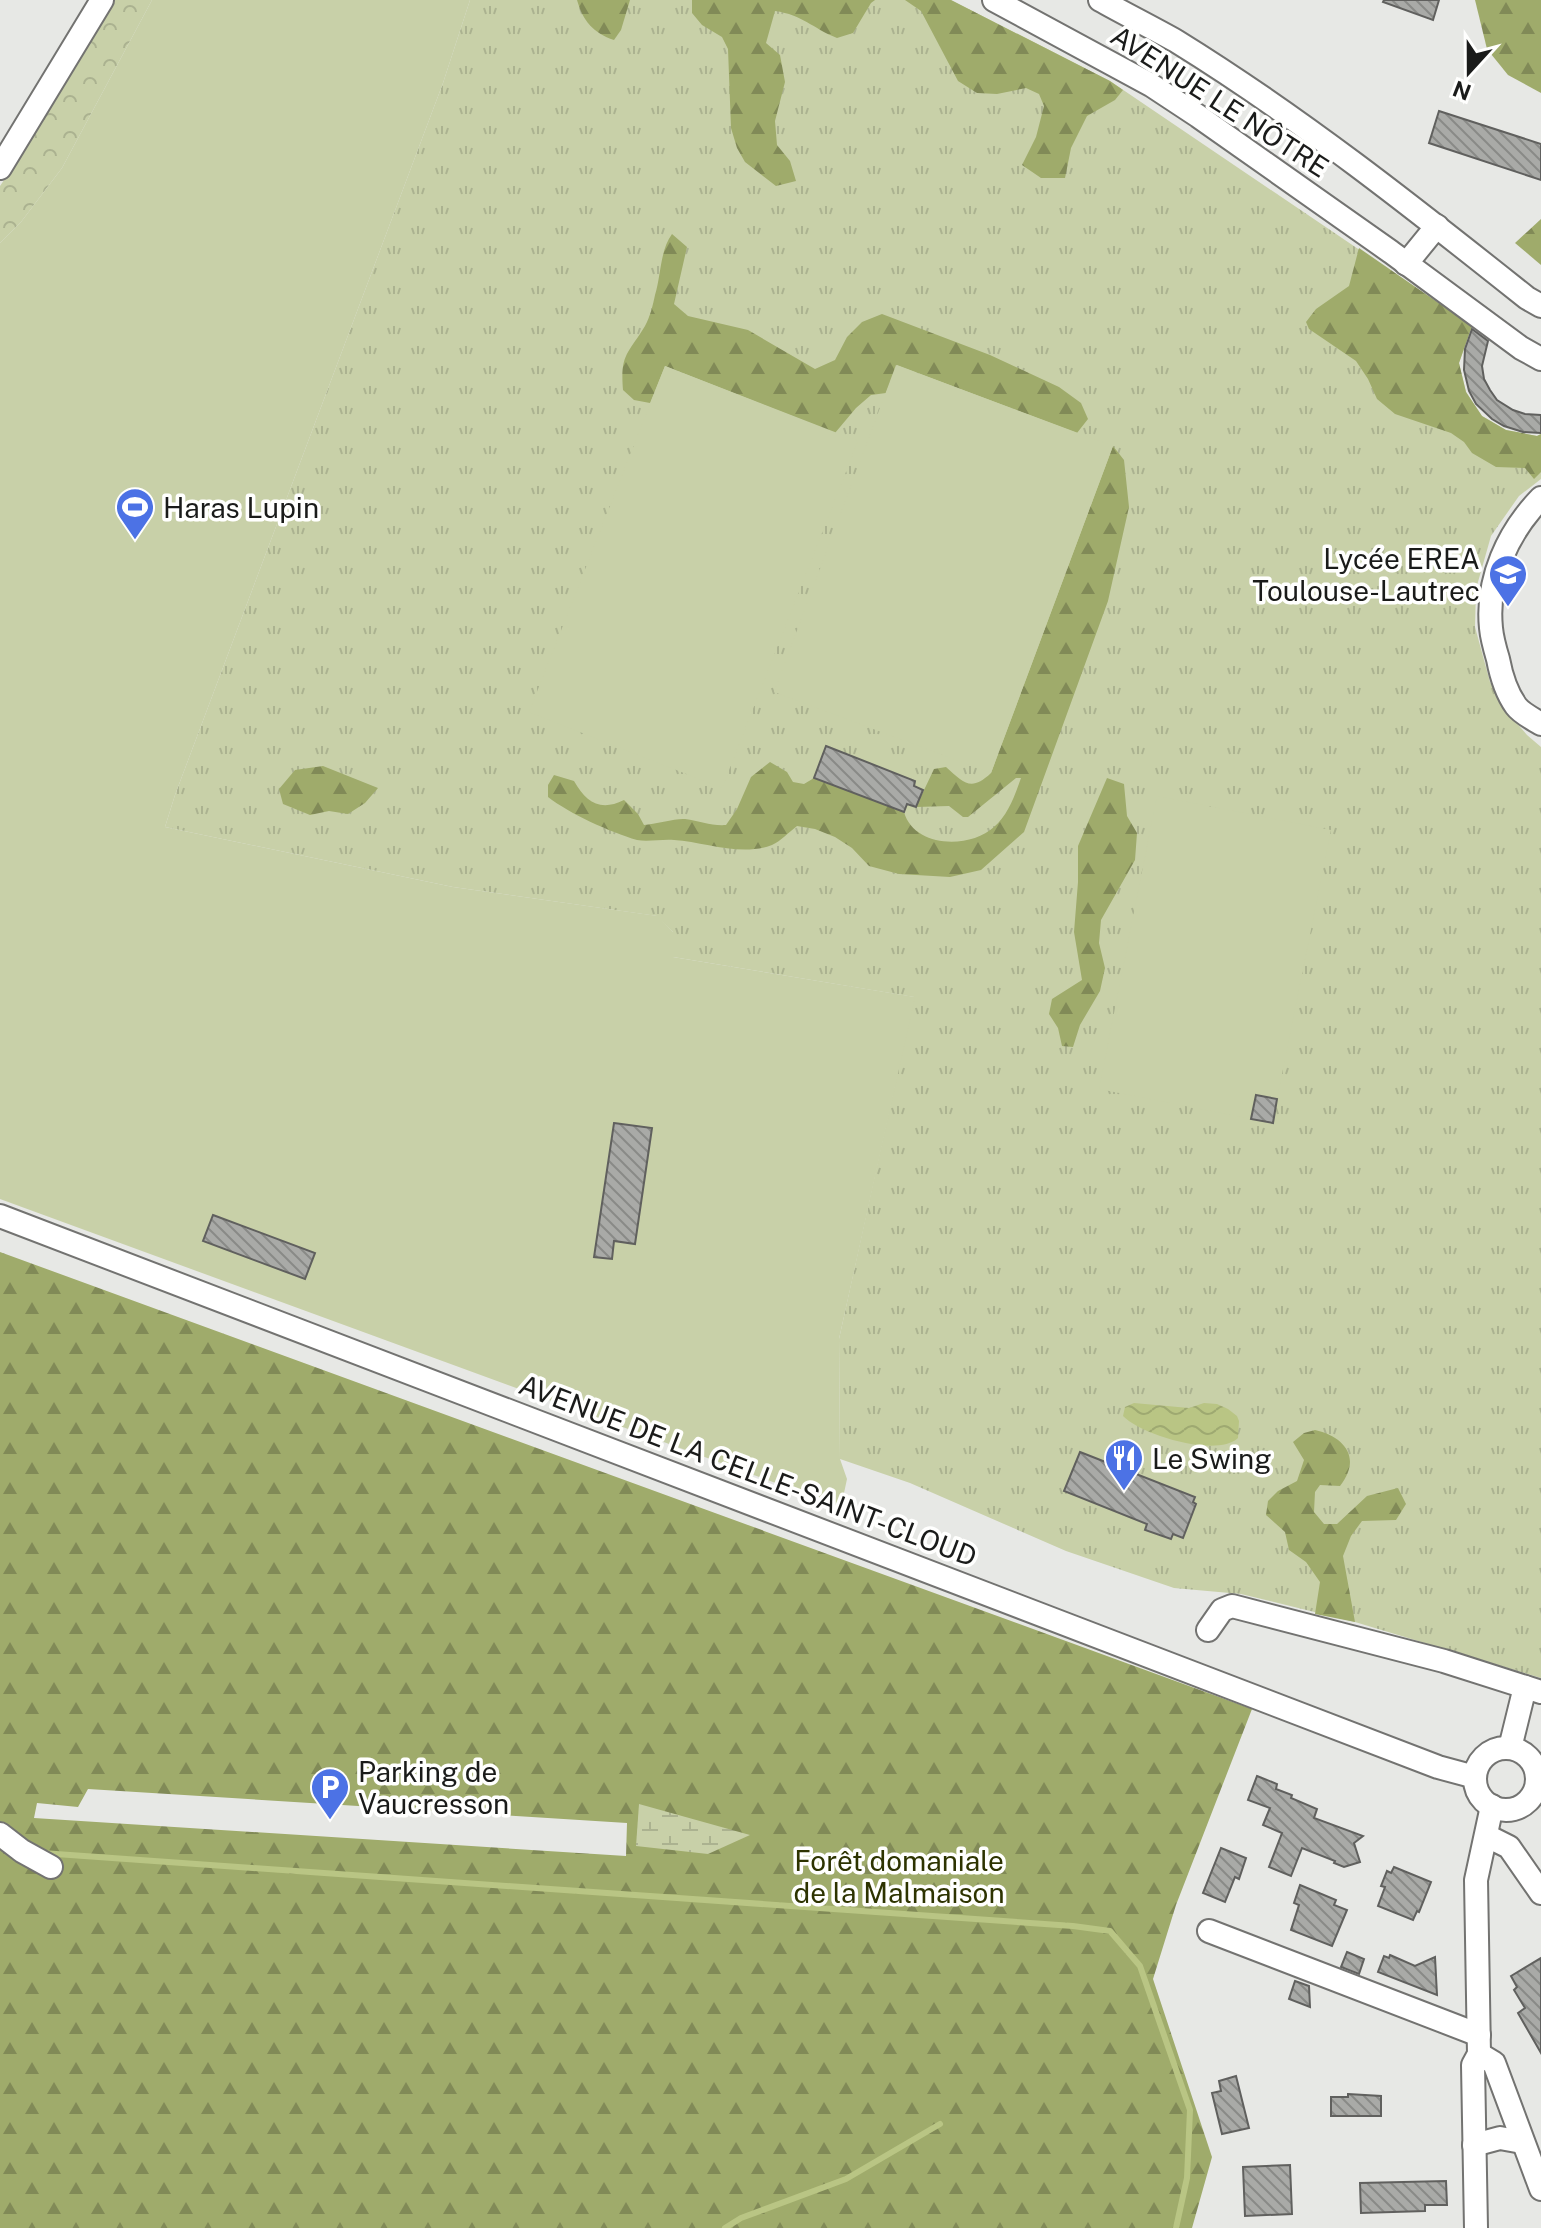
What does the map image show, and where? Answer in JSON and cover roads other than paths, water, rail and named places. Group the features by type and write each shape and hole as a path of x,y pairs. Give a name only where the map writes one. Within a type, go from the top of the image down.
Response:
{"street":[{"path":"0,168 102,0"},
{"name":"AVENUE LE NÔTRE","path":"994,0 1151,85 1521,348 1541,359"},
{"name":"AVENUE LE NÔTRE","path":"1100,0 1175,41 1239,83 1399,196 1541,306"},
{"path":"1406,264 1437,226"},
{"path":"1541,498 1524,516 1510,539 1497,567 1491,600 1491,629 1502,678 1517,707 1541,724"},
{"name":"AVENUE DE LA CELLE-SAINT-CLOUD","path":"0,1216 1438,1767 1475,1777"},
{"path":"1208,1630 1222,1610 1232,1606 1444,1661 1533,1689 1510,1748"},
{"path":"1510,1748 1523,1752 1532,1762 1537,1774 1535,1803 1505,1810 1483,1799 1475,1777 1478,1765 1486,1755 1497,1749 1510,1748"},
{"path":"1476,2228 1473,2065 1479,2044 1476,1880 1492,1806"},
{"path":"0,1834 51,1867"},
{"path":"1487,1836 1509,1847 1541,1893"},
{"path":"1209,1931 1479,2044 1494,2063 1541,2189"},
{"path":"1474,2145 1500,2138 1525,2147"}],"water":[{"path":"1134,1403 1189,1408 1204,1403 1217,1404 1237,1416 1238,1438 1228,1444 1214,1446 1162,1437 1123,1416 1125,1407"}],"waterway":[{"path":"42,1853 1110,1931 1140,1966 1190,2110 1187,2178 1176,2228"},
{"path":"725,2228 741,2218 846,2179 940,2124"}],"place":[{"name":"Haras Lupin","path":"135,541"},
{"name":"Lycée EREA Toulouse-Lautrec","path":"1508,608"},
{"name":"Le Swing","path":"1124,1492"},
{"name":"Parking de Vaucresson","path":"330,1821"}],"park label":[{"name":"Forêt domaniale de la Malmaison","path":"899,1876"}]}
